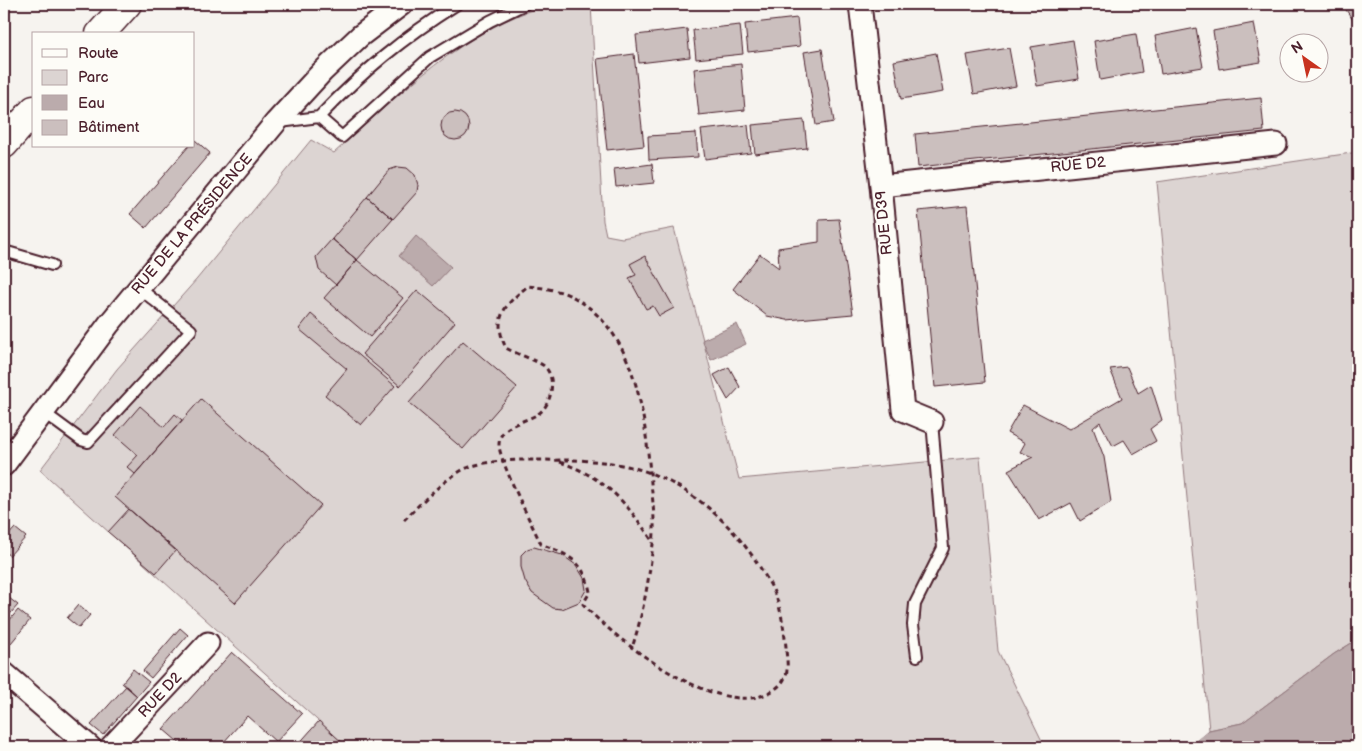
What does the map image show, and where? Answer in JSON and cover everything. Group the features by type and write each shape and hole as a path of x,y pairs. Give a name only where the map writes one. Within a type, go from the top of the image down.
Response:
{"street":[{"path":"102,32 127,4"},
{"name":"RUE DE LA PRÉSIDENCE","path":"4,465 139,288 276,122 322,72 360,36 402,4"},
{"name":"RUE D39","path":"860,4 881,186 903,410 932,422"},
{"path":"4,144 32,112"},
{"name":"RUE D2","path":"881,186 1276,144"},
{"name":"RUE D2","path":"111,747 208,643"},
{"path":"4,673 90,747"}],"lane":[{"path":"276,122 319,117 354,81 412,32 457,4"},
{"path":"319,117 342,137 430,57 490,21 525,4"},
{"path":"4,251 52,265"},
{"path":"43,412 81,440 88,442 191,330 139,288"},
{"path":"917,656 913,624 915,604 943,548 932,422"}],"path":[{"path":"404,520 431,493 461,471 504,462 584,460 622,465 650,473 701,500 734,532 774,591 784,631 788,671 778,689 762,696 737,698 694,687 632,648 583,604 590,592 581,565 570,557 541,544 504,462 499,446 502,434 511,426 540,413 550,396 552,381 544,366 506,348 499,335 500,317 511,300 528,286 548,288 574,297 598,315 623,348 639,394 650,473 653,503 653,543 642,617 632,648"},
{"path":"557,461 576,468 620,496 653,543"}],"green space":[{"path":"551,4 591,4 603,221 606,235 622,238 674,228 739,479 980,457 998,651 1045,747 347,747 40,470 117,369 197,279 311,140 334,153 409,86 462,46 490,29 520,15"},
{"path":"1358,152 1358,639 1334,654 1242,723 1209,730 1157,182"}],"water":[{"path":"416,236 451,267 433,286 399,256"},
{"path":"737,324 746,344 711,360 702,340"},
{"path":"1358,639 1358,747 1189,747 1209,730 1242,723 1334,654"}],"building":[{"path":"1342,4 1358,4 1358,14 1353,20"},
{"path":"797,18 800,46 748,52 745,24"},
{"path":"1254,23 1261,62 1219,69 1213,31"},
{"path":"740,25 743,54 696,59 693,30"},
{"path":"1196,28 1203,67 1161,74 1155,36"},
{"path":"687,29 690,57 639,63 636,35"},
{"path":"1136,34 1142,72 1100,80 1094,41"},
{"path":"1073,40 1079,79 1037,86 1031,47"},
{"path":"1009,48 1016,86 974,94 967,55"},
{"path":"822,49 834,122 816,125 804,52"},
{"path":"936,53 943,92 901,99 894,61"},
{"path":"634,54 644,146 607,150 597,59"},
{"path":"741,64 745,110 699,115 694,69"},
{"path":"1261,98 1264,131 918,167 915,134"},
{"path":"455,112 465,116 469,126 465,136 455,140 445,136 441,126 445,116"},
{"path":"804,120 807,148 755,154 752,125"},
{"path":"748,125 751,153 705,159 701,130"},
{"path":"696,133 698,157 649,160 648,136"},
{"path":"195,140 210,153 146,228 130,214 187,148 195,148"},
{"path":"652,164 654,183 616,187 614,169"},
{"path":"398,167 407,168 415,175 418,185 417,192 393,219 367,197 389,170"},
{"path":"367,197 393,219 357,260 332,239"},
{"path":"967,206 985,382 935,387 918,211"},
{"path":"839,219 853,314 787,320 767,316 733,289 760,254 779,268 778,248 819,242 819,220"},
{"path":"332,239 357,260 336,285 319,270 316,257"},
{"path":"645,256 674,308 659,316 653,306 646,309 629,278 636,275 630,264"},
{"path":"357,260 403,298 370,337 324,298"},
{"path":"417,290 455,322 400,386 362,354"},
{"path":"311,314 395,386 361,425 325,395 347,369 299,329"},
{"path":"463,341 517,387 463,449 409,403"},
{"path":"729,367 740,387 728,400 714,375"},
{"path":"1127,367 1138,393 1151,385 1162,420 1150,429 1156,441 1133,454 1124,440 1113,446 1100,422 1093,428 1104,457 1111,502 1080,521 1071,503 1039,520 1008,470 1033,457 1020,452 1025,443 1007,433 1023,405 1069,429 1122,398 1110,369"},
{"path":"201,399 321,505 235,603 115,497"},
{"path":"140,406 164,427 175,414 182,420 135,474 127,467 138,455 115,435"},
{"path":"129,509 176,550 156,573 108,532"},
{"path":"15,528 26,537 9,556 4,550 4,540"},
{"path":"534,547 562,555 576,565 584,578 586,590 579,602 562,609 553,608 532,593 525,581 521,567 521,555 527,549"},
{"path":"4,594 18,605 4,621"},
{"path":"78,605 90,615 79,628 67,618"},
{"path":"18,610 30,620 11,643 4,637 4,627"},
{"path":"180,628 188,635 151,678 143,671"},
{"path":"232,652 302,714 276,742 247,716 223,743 228,747 203,745 184,747 163,729"},
{"path":"133,669 149,682 137,696 122,683"},
{"path":"126,686 137,696 103,735 91,725"},
{"path":"319,721 347,747 296,747"}]}
